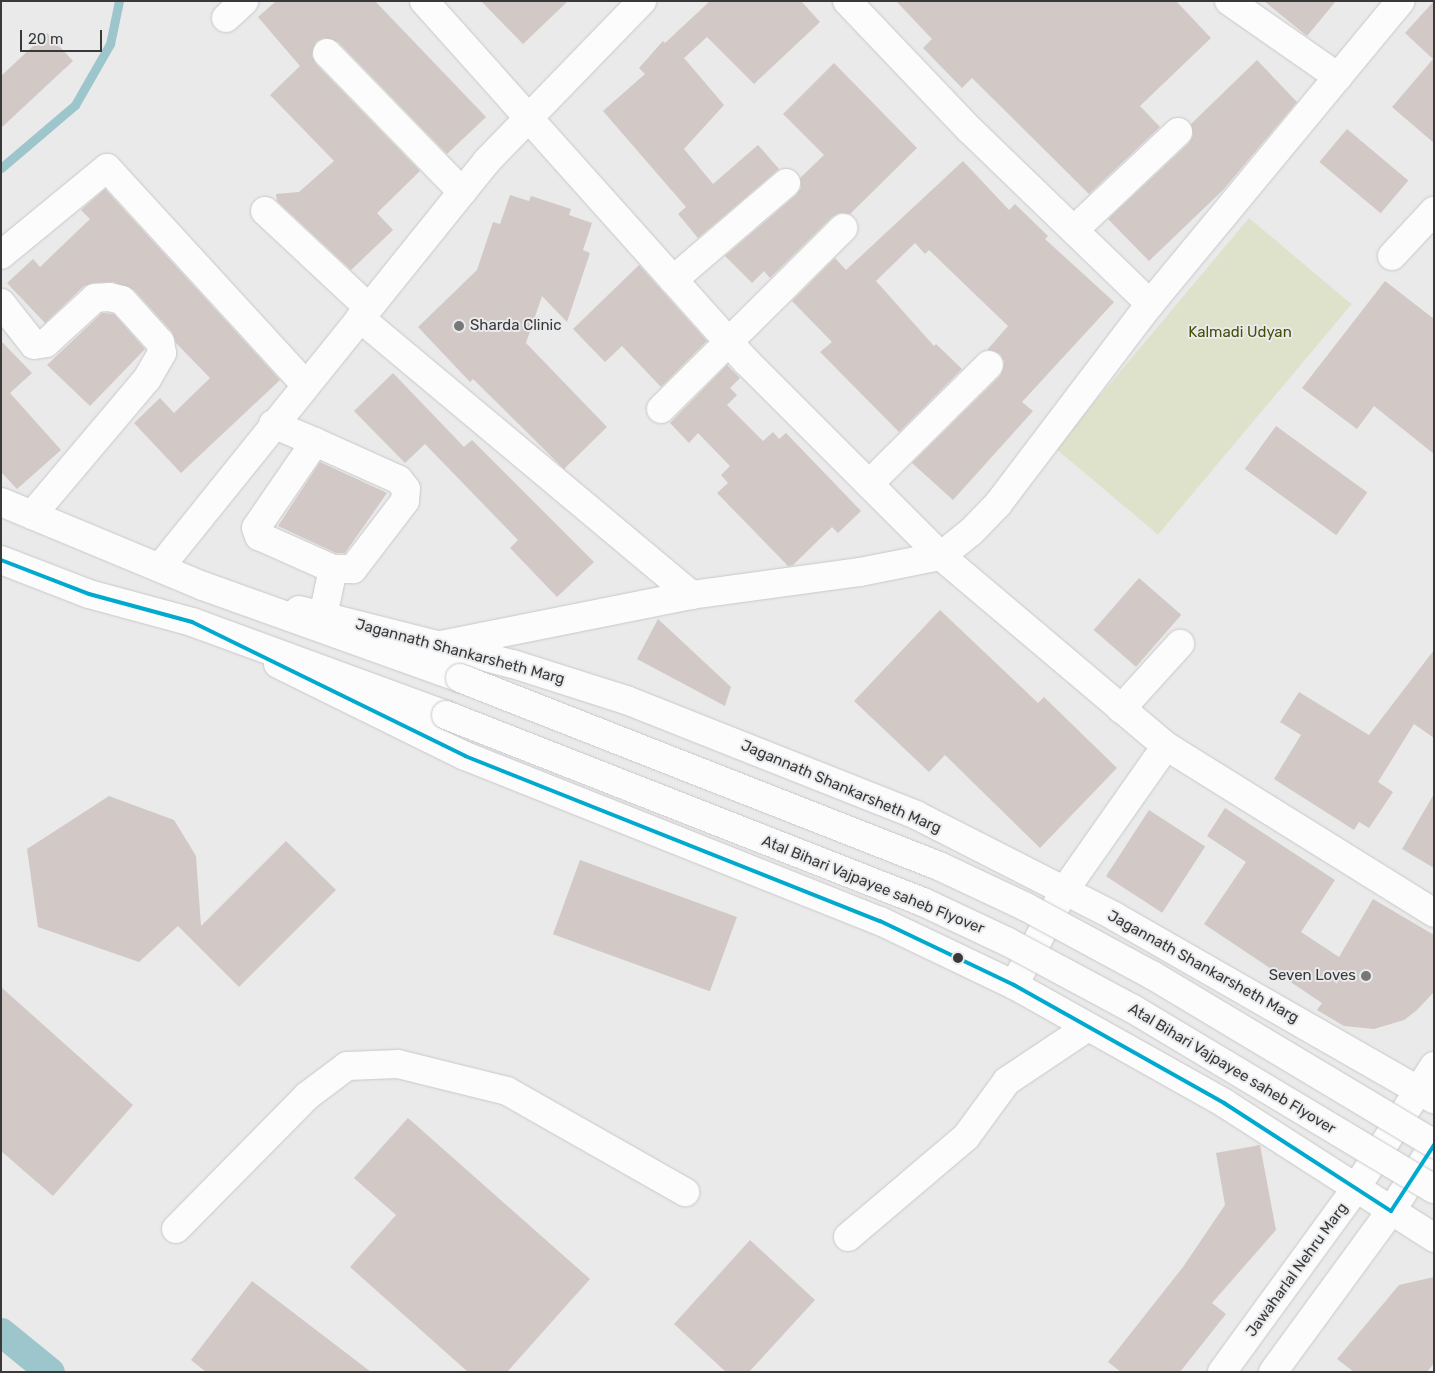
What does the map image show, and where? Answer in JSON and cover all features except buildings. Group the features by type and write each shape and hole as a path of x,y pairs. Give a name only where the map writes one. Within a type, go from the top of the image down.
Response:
{"main road":[{"path":"161,566 305,384 462,192 526,119 642,1"},
{"path":"847,1 969,129 1150,304"},
{"path":"1230,1 1338,78"},
{"path":"441,645 691,595 860,572 941,556 971,532 998,504 1150,304 1401,1"},
{"path":"429,3 526,119 729,341 941,556 1166,746 1434,913"},
{"path":"327,53 462,192"},
{"path":"1074,230 1178,132"},
{"path":"1,255 107,168 305,384"},
{"path":"673,280 786,183"},
{"path":"265,211 364,312 691,595"},
{"path":"1392,256 1434,211"},
{"path":"661,409 843,228"},
{"path":"1,302 34,345 46,343 95,298 109,297 122,300 160,342 162,352 147,379 32,515"},
{"path":"869,484 989,365"},
{"path":"273,424 314,442 399,480 406,489 405,501 353,569 333,569 259,536 256,528 314,442"},
{"name":"Jagannath Shankarsheth Marg","path":"1,502 161,566 203,586 460,678 939,866 1026,906 1161,980 1434,1144"},
{"path":"1,560 89,594 192,622 465,756 880,921 1014,985 1224,1103 1434,1238"},
{"path":"324,616 333,569"},
{"name":"Jagannath Shankarsheth Marg","path":"203,586 513,664 635,703 916,815 1064,891 1425,1094"},
{"name":"Atal Bihari Vajpayee saheb Flyover","path":"192,622 446,715 923,902 1008,942 1133,1009 1434,1189"},
{"path":"1121,708 1180,644"},
{"path":"1014,985 1064,891 1166,746"},
{"path":"848,1237 966,1137 1006,1081 1088,1027"},
{"path":"176,1229 307,1096 347,1066 398,1064 507,1091 685,1192"},
{"name":"Jawaharlal Nehru Marg","path":"1222,1372 1425,1094 1434,1066"},
{"path":"1273,1372 1391,1211 1434,1144"}],"green space":[{"name":"Kalmadi Udyan","path":"1249,218 1352,304 1158,535 1056,449"}],"waterway":[{"path":"1,168 75,105 110,44 119,1"},
{"path":"1,1332 50,1372"}],"transit line":[{"path":"1,560 89,594 192,622 465,756 880,921 1014,985 1224,1103 1391,1211 1434,1145"}],"place":[{"name":"Sharda Clinic","path":"459,326"},
{"name":"Seven Loves","path":"1366,976"}]}
